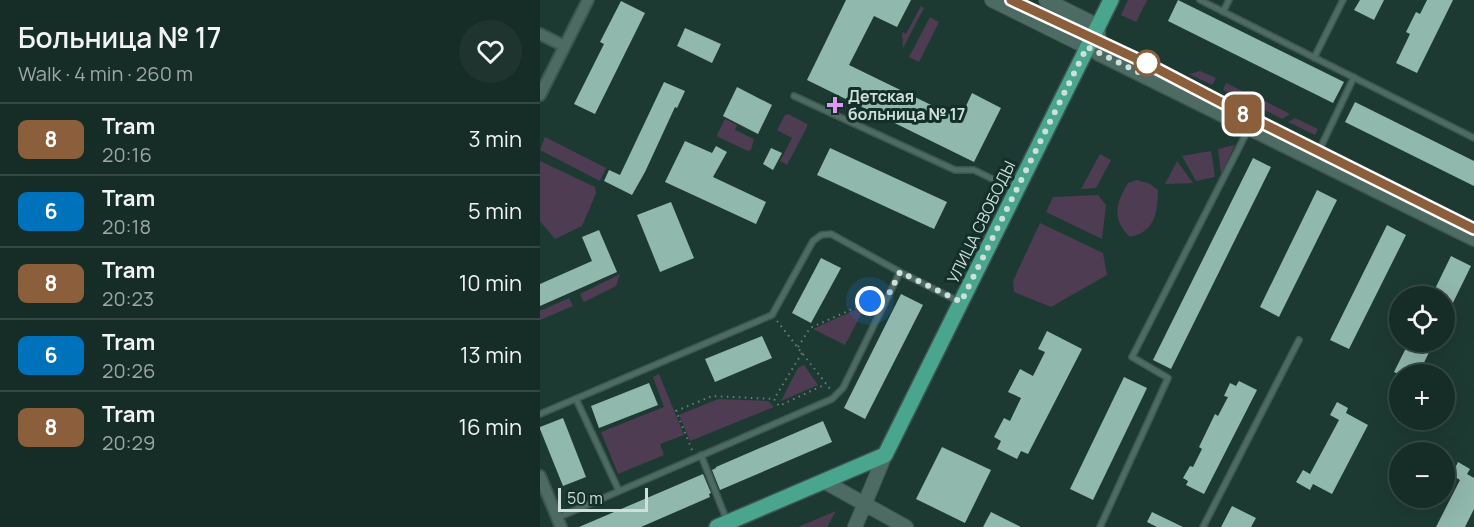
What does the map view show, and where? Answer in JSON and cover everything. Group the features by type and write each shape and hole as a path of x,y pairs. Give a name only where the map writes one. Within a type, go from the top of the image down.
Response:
{"main road":[{"name":"УЛИЦА СВОБОДЫ","path":"885,455 1016,191 1093,50 1098,26 1111,0"},
{"path":"1093,50 1316,158 1474,238"},
{"path":"723,525 885,455"}],"street":[{"path":"540,95 588,0"},
{"path":"992,0 1093,50"},
{"path":"1046,0 1098,26"},
{"path":"540,34 564,46"},
{"name":"УЛИЦА СВОБОДЫ","path":"855,527 885,455"},
{"path":"540,476 559,523"},
{"path":"825,482 906,527"}],"lane":[{"path":"1200,0 1474,138"},
{"path":"1223,12 1228,0"},
{"path":"1314,58 1343,0"},
{"path":"1316,158 1354,77"},
{"path":"794,96 955,170 975,170 1016,191"},
{"path":"1100,527 1168,378 1132,357 1250,126"},
{"path":"540,414 772,315 813,241 821,235 831,234 961,302"},
{"path":"559,523 619,491 836,396 843,388 900,272"},
{"path":"1203,527 1299,340"},
{"path":"576,399 619,491"},
{"path":"701,456 723,525"}],"path":[{"path":"798,347 810,328 890,292"},
{"path":"772,315 836,396"},
{"path":"774,399 802,353"},
{"path":"774,399 779,406 826,384"},
{"path":"695,458 676,411 712,396 774,399"}],"shaded area":[{"path":"1128,0 1147,0 1136,22 1121,15"},
{"path":"921,6 924,8 903,48 902,32 906,34"},
{"path":"930,17 939,22 919,62 909,57"},
{"path":"1200,71 1216,78 1212,85 1189,74"},
{"path":"1226,83 1254,97 1251,104 1223,90"},
{"path":"1261,99 1290,114 1282,119 1257,106"},
{"path":"788,114 807,124 807,127 787,165 780,161 792,138 777,130 785,115"},
{"path":"1295,118 1318,129 1315,135 1288,122"},
{"path":"725,119 737,125 735,130 754,139 751,150 748,151 718,137"},
{"path":"545,137 606,168 600,181 540,150"},
{"path":"1235,145 1221,174 1218,149"},
{"path":"1211,151 1215,177 1196,181 1182,156"},
{"path":"1100,154 1111,160 1096,188 1081,189"},
{"path":"540,161 595,187 596,193 582,226 555,239 540,221"},
{"path":"1177,161 1193,183 1165,184"},
{"path":"1137,180 1150,184 1158,190 1157,206 1150,226 1130,237 1120,224 1117,211 1128,183"},
{"path":"1098,195 1106,205 1102,239 1046,212 1053,197"},
{"path":"1040,223 1103,253 1107,275 1051,307 1014,292 1013,281"},
{"path":"620,274 616,286 584,302 580,294"},
{"path":"569,298 573,306 540,320 540,311"},
{"path":"866,305 845,345 813,329"},
{"path":"804,365 818,385 781,401 798,368"},
{"path":"659,374 684,435 660,444 664,455 618,474 601,432 664,407 653,377"},
{"path":"718,399 768,401 774,407 690,441 679,415"},
{"path":"836,511 827,527 798,527"}],"building":[{"path":"846,0 911,0 897,27 874,16 849,65 960,119 972,93 1001,108 974,162 807,80"},
{"path":"1178,0 1344,82 1333,103 1168,21"},
{"path":"1360,0 1384,0 1374,20 1354,10"},
{"path":"1427,0 1453,0 1417,73 1396,63 1410,34 1406,32 1416,12 1420,14"},
{"path":"621,1 645,13 595,114 574,104 604,44 600,42"},
{"path":"685,28 721,44 712,63 677,46"},
{"path":"664,82 685,91 632,195 604,181 609,170 620,175"},
{"path":"737,87 772,105 758,134 723,116"},
{"path":"1355,102 1474,161 1474,186 1345,122"},
{"path":"685,141 712,153 716,146 727,152 713,177 766,202 756,224 665,182"},
{"path":"771,148 782,153 773,170 763,164"},
{"path":"830,148 947,202 934,229 817,175"},
{"path":"1253,158 1271,167 1171,369 1153,360"},
{"path":"1317,190 1337,200 1279,317 1260,307"},
{"path":"671,202 694,258 660,272 637,215"},
{"path":"1387,225 1406,235 1349,349 1330,340"},
{"path":"599,230 617,272 540,306 540,284 592,261 582,237"},
{"path":"1451,256 1471,266 1455,299 1455,286 1436,286"},
{"path":"821,258 841,268 811,323 792,313"},
{"path":"901,294 923,305 865,419 844,408"},
{"path":"1047,331 1082,349 1028,454 1021,451 1017,459 997,449 1001,441 994,437 1004,418 1010,421 1021,398 1008,392 1020,369 1033,376 1045,352 1038,349"},
{"path":"762,336 772,358 715,382 705,359"},
{"path":"1404,352 1429,352 1423,364 1398,364"},
{"path":"1124,377 1147,388 1093,500 1070,489"},
{"path":"1239,381 1257,390 1204,494 1186,485 1188,481 1183,478 1190,466 1193,467 1202,449 1199,447 1215,414 1218,416 1228,397 1224,396 1230,383 1236,386"},
{"path":"649,383 658,405 599,428 591,406"},
{"path":"1337,402 1348,408 1346,413 1368,425 1332,494 1313,484 1310,490 1296,482 1303,470 1310,474 1339,420 1330,415"},
{"path":"563,418 586,477 563,486 540,427"},
{"path":"823,421 832,442 720,490 712,470 716,467"},
{"path":"942,447 991,470 965,523 916,499"},
{"path":"1458,462 1470,469 1467,474 1474,478 1474,509 1465,527 1436,527 1446,508 1455,508 1455,490 1460,480 1455,477"},
{"path":"703,474 711,493 710,497 641,527 579,527"},
{"path":"1232,506 1256,518 1251,527 1221,527"},
{"path":"991,512 1021,527 983,527"},
{"path":"1152,512 1183,527 1157,527 1147,522"}],"tram line":[{"path":"1011,0 1148,64 1474,229"},
{"name":"8","path":"1011,0 1148,64 1474,229"}],"place":[{"name":"Детская больница № 17","path":"835,105"}],"route":[{"path":"870,301 890,292 900,272 961,302 1087,47 1142,74 1147,63"}]}
